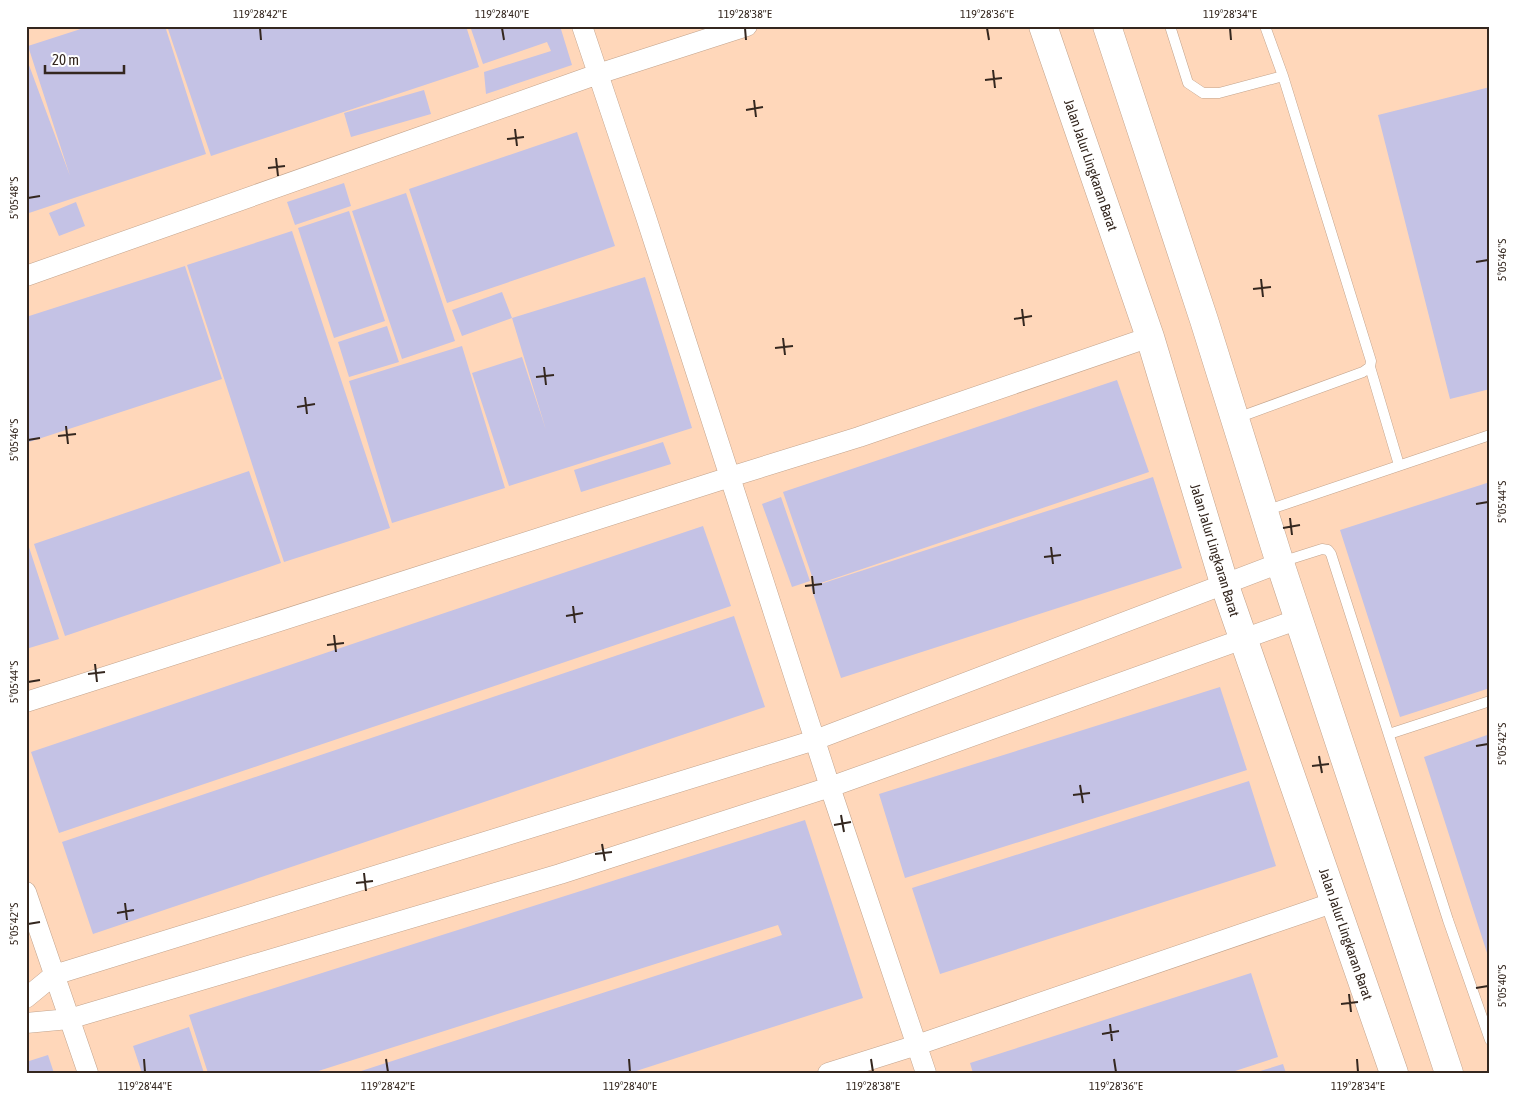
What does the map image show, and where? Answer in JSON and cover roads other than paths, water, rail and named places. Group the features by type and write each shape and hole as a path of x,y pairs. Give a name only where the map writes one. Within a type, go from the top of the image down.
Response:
{"main road":[{"name":"Jalan Jalur Lingkaran Barat","path":"1043,26 1150,337 1224,583 1394,1073"},
{"path":"1107,26 1236,418 1280,562 1449,1073"}],"street":[{"path":"582,26 830,787 926,1073"},
{"path":"26,276 598,74 747,26"},
{"path":"26,702 859,437 1150,337"},
{"path":"26,998 54,975 815,740 1280,562"},
{"path":"26,1023 69,1019 560,874 830,787 1299,619"},
{"path":"26,892 88,1073"},
{"path":"828,1073 917,1045 1335,902"}],"lane":[{"path":"1170,26 1188,83 1203,93 1219,93 1283,76"},
{"path":"1265,26 1283,76 1371,360 1370,367 1400,465"},
{"path":"1236,418 1363,372 1370,367"},
{"path":"1264,511 1490,435"},
{"path":"1280,562 1322,549 1328,550 1331,554 1448,920 1490,1040"},
{"path":"1389,734 1490,701"}]}
